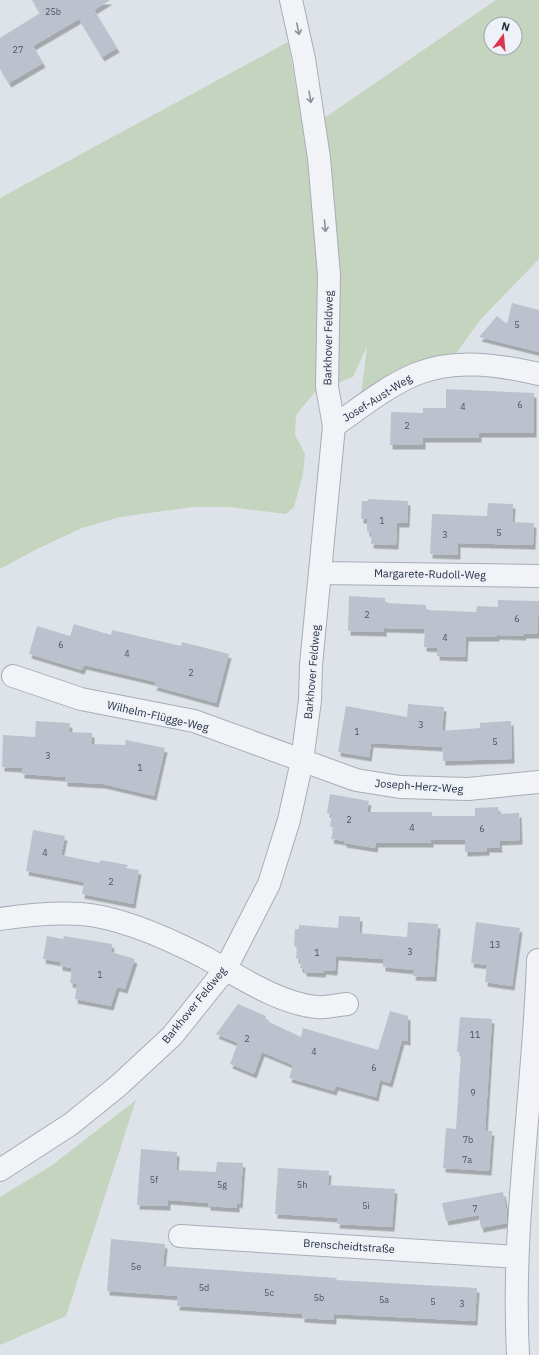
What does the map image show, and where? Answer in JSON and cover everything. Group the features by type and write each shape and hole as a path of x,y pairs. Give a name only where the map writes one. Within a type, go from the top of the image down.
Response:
{"street":[{"name":"Barkhover Feldweg","path":"0,1170 71,1124 118,1086 172,1036 225,970 269,884 289,820 302,761 310,700 311,665 334,426 327,387 329,275 319,158 304,59 291,0"},
{"name":"Josef-Aust-Weg","path":"334,426 401,382 416,374 441,366 456,364 504,366 539,374"},
{"name":"Margarete-Rudoll-Weg","path":"321,573 539,576"},
{"name":"Wilhelm-Flügge-Weg","path":"13,676 81,699 194,721 302,761"},
{"name":"Joseph-Herz-Weg","path":"302,761 356,780 400,786 468,789 539,782"},
{"path":"0,919 37,913 75,914 116,921 165,939 204,957 225,970 295,1002 318,1007 347,1004"},
{"path":"518,1355 517,1257 537,1004 538,960"},
{"name":"Brenscheidtstraße","path":"180,1236 517,1257"}],"green space":[{"path":"496,0 539,0 539,259 480,320 454,356 361,396 367,346 353,377 315,392 296,415 295,435 305,454 303,474 294,507 286,514 230,507 193,507 120,517 82,528 37,549 0,569 0,198 288,42 304,132"},
{"path":"136,1100 66,1316 0,1345 0,1197 51,1166"}],"building":[{"path":"32,0 110,0 94,10 117,48 102,57 79,19 33,46 43,63 9,83 0,69 0,38 40,13"},
{"path":"512,303 539,310 539,352 479,337 497,316 507,324"},
{"path":"446,389 534,393 534,433 479,433 479,438 423,438 423,445 390,445 391,412 423,413 423,408 446,408"},
{"path":"368,499 408,501 407,523 397,523 396,545 371,544 372,533 367,532 367,519 361,519 362,501 368,501"},
{"path":"488,503 513,504 512,522 534,523 533,545 458,543 458,555 430,554 432,514 487,516"},
{"path":"349,596 385,598 385,603 426,605 426,610 476,612 477,606 498,607 498,600 539,601 537,634 524,634 524,636 497,635 497,637 466,637 465,657 437,656 437,648 424,647 425,629 384,628 384,632 348,631"},
{"path":"74,624 111,635 112,630 181,646 182,642 229,654 216,703 154,686 156,682 84,665 82,670 29,654 37,626 70,636"},
{"path":"408,704 444,707 441,747 371,743 369,757 338,752 346,706 407,717"},
{"path":"36,721 70,723 69,732 92,733 92,744 125,745 126,740 165,748 154,796 103,784 65,782 65,777 22,774 22,768 2,767 3,735 35,737"},
{"path":"511,721 512,759 443,761 442,731 480,728 480,723"},
{"path":"330,794 369,801 367,812 432,812 432,816 475,816 475,808 498,807 499,814 519,813 520,840 499,841 500,848 487,848 487,851 465,852 465,840 431,840 431,843 376,843 375,848 344,843 344,841 331,839 334,827 330,827 332,814 327,813"},
{"path":"33,830 65,836 61,855 99,863 101,860 128,865 126,868 139,870 133,904 82,894 84,882 26,871"},
{"path":"339,916 360,917 359,933 407,937 408,922 438,924 434,977 413,976 414,970 383,967 383,959 336,956 335,971 324,970 323,973 304,972 304,969 300,968 301,958 296,959 297,947 294,946 295,929 299,929 299,925 338,928"},
{"path":"476,922 520,928 512,986 485,982 487,965 471,963"},
{"path":"47,936 63,939 64,936 112,944 111,952 135,959 125,989 117,987 111,1006 75,999 77,984 70,983 72,968 60,966 60,962 43,959"},
{"path":"238,1004 266,1016 265,1020 301,1037 303,1028 378,1050 390,1011 408,1016 408,1041 402,1040 390,1083 380,1080 376,1097 336,1086 334,1091 289,1078 293,1065 262,1052 254,1074 230,1064 238,1043 216,1034"},
{"path":"460,1017 492,1019 485,1131 492,1131 489,1171 443,1168 446,1128 456,1129 461,1052 457,1052"},
{"path":"141,1149 177,1152 176,1170 216,1172 217,1162 243,1163 240,1204 237,1203 237,1208 208,1206 208,1203 168,1200 168,1206 137,1205"},
{"path":"278,1168 329,1171 328,1185 395,1189 392,1227 337,1224 338,1218 275,1214"},
{"path":"503,1192 507,1213 507,1223 481,1228 479,1215 446,1221 442,1203"},
{"path":"111,1239 165,1244 163,1266 337,1278 336,1280 477,1288 475,1321 334,1314 334,1320 302,1318 302,1314 177,1306 178,1296 107,1291"}]}
